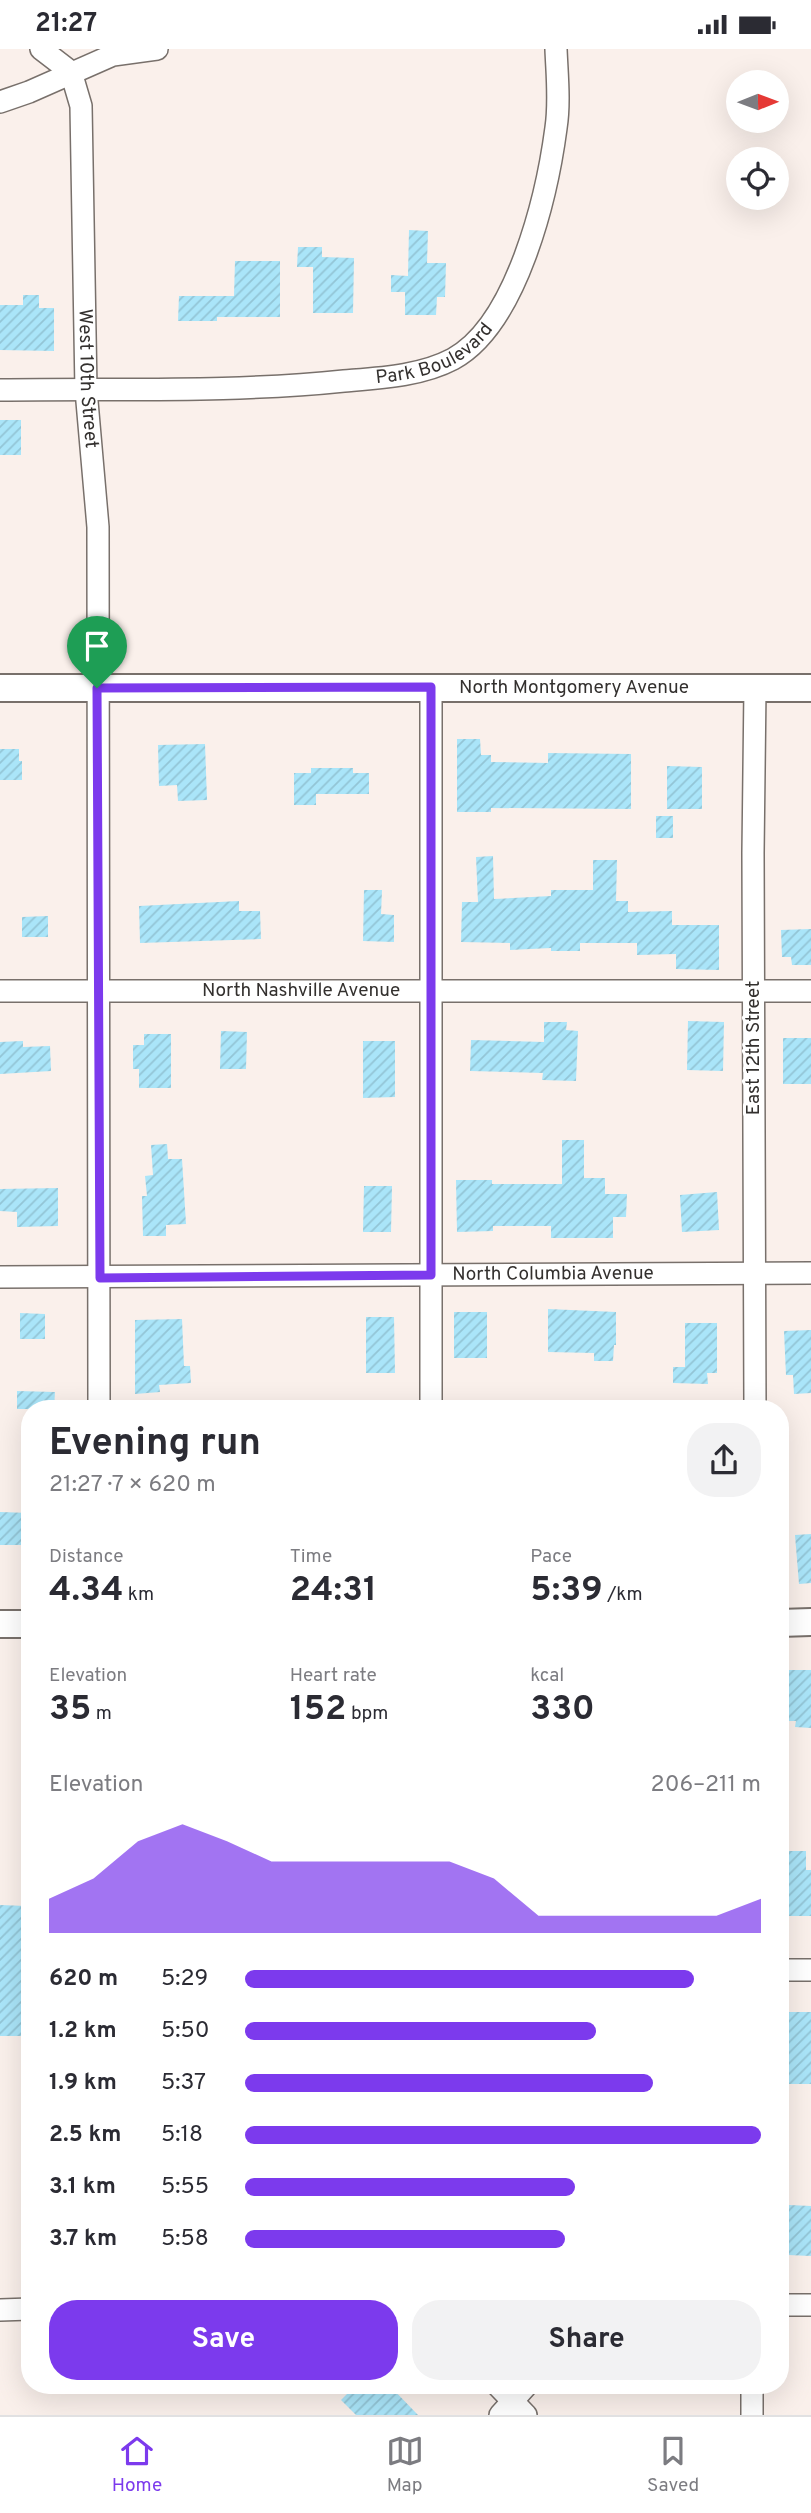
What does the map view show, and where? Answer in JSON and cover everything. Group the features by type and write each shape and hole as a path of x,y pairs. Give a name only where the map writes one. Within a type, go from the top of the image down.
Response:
{"street":[{"path":"41,49 71,72"},
{"path":"0,101 29,92 114,55 157,49"},
{"name":"Park Boulevard","path":"0,390 285,386 358,380 431,367 453,359 473,345 502,309 536,221 548,175 556,127 556,49"},
{"name":"West 10th Street","path":"71,72 81,106 86,390 98,527 99,1400"},
{"path":"430,1400 431,687"},
{"name":"North Montgomery Avenue","path":"0,688 811,688"},
{"name":"East 12th Street","path":"755,688 755,1400"},
{"name":"North Nashville Avenue","path":"0,991 811,991"},
{"name":"North Columbia Avenue","path":"0,1277 811,1273"},
{"path":"789,1623 811,1622"},
{"path":"0,1624 21,1624"},
{"path":"789,1970 811,1970"},
{"path":"789,2305 811,2305"},
{"path":"1,2310 21,2309"},
{"path":"503,2394 513,2411"},
{"path":"513,2411 522,2394"},
{"path":"752,2394 752,2415"}],"building":[{"path":"409,230 428,231 427,263 446,263 445,297 437,297 436,315 405,315 405,292 391,292 391,275 408,276"},
{"path":"298,247 322,247 322,257 354,258 353,313 313,313 313,267 297,267"},
{"path":"235,261 280,261 280,317 217,317 217,321 178,321 179,296 234,296"},
{"path":"23,295 39,295 39,308 54,308 54,351 0,350 0,305 23,305"},
{"path":"0,420 21,420 21,455 0,455"},
{"path":"457,739 480,739 481,755 491,755 491,762 548,763 548,753 631,754 631,809 491,808 491,812 457,812"},
{"path":"205,744 207,800 178,801 177,785 159,786 158,745"},
{"path":"0,749 19,749 22,780 0,780"},
{"path":"667,766 702,767 702,809 667,809"},
{"path":"311,768 353,768 353,773 369,773 369,794 316,794 316,805 294,805 294,773 311,773"},
{"path":"656,816 673,816 673,838 656,838"},
{"path":"493,856 494,899 551,896 551,890 593,890 593,860 617,860 616,901 628,901 628,912 672,911 672,925 719,925 719,970 676,969 676,954 637,955 637,943 580,943 580,951 551,951 551,948 510,950 510,943 461,942 462,902 478,902 476,857"},
{"path":"364,890 382,890 381,914 394,915 394,942 363,941"},
{"path":"239,901 239,911 260,911 261,939 140,943 139,906"},
{"path":"48,916 48,937 22,937 22,917"},
{"path":"811,929 811,965 792,965 791,957 782,957 781,930"},
{"path":"688,1021 724,1022 723,1071 687,1070"},
{"path":"544,1022 567,1022 566,1030 578,1031 576,1081 542,1080 543,1073 470,1071 471,1040 544,1042"},
{"path":"221,1031 247,1032 246,1069 220,1069"},
{"path":"144,1034 171,1034 171,1088 139,1088 139,1069 133,1069 133,1045 144,1045"},
{"path":"783,1038 811,1038 811,1084 783,1084"},
{"path":"23,1041 23,1047 50,1046 51,1071 0,1074 0,1042"},
{"path":"363,1041 395,1041 395,1097 363,1098"},
{"path":"562,1140 584,1140 584,1178 605,1178 605,1194 627,1194 626,1217 613,1217 613,1238 551,1238 551,1226 493,1226 493,1231 457,1232 456,1180 492,1180 492,1184 562,1184"},
{"path":"167,1144 168,1159 182,1159 186,1224 166,1225 166,1236 143,1236 142,1196 147,1196 145,1176 153,1175 151,1145"},
{"path":"364,1186 392,1186 391,1232 363,1232"},
{"path":"58,1188 58,1226 17,1227 17,1212 0,1211 0,1189"},
{"path":"717,1192 719,1230 682,1232 680,1195"},
{"path":"548,1309 616,1312 613,1361 594,1361 594,1353 548,1352"},
{"path":"454,1312 487,1312 487,1358 454,1358"},
{"path":"20,1313 45,1314 45,1339 20,1339"},
{"path":"366,1317 394,1317 395,1373 366,1373"},
{"path":"182,1319 184,1366 190,1366 191,1383 159,1385 160,1392 135,1394 135,1320"},
{"path":"685,1323 717,1323 717,1373 707,1373 708,1384 673,1383 673,1367 685,1367"},
{"path":"811,1330 811,1393 794,1394 793,1375 786,1375 784,1331"},
{"path":"17,1391 55,1392 55,1400 21,1400 21,1409 17,1409"},
{"path":"0,1512 21,1513 21,1545 0,1545"},
{"path":"811,1534 811,1583 799,1584 795,1535"},
{"path":"789,1670 811,1670 811,1728 795,1727 796,1721 789,1721"},
{"path":"789,1851 806,1851 806,1870 811,1870 811,1916 789,1916"},
{"path":"0,1905 21,1906 21,2036 0,2036"},
{"path":"789,2012 811,2012 811,2084 789,2084"},
{"path":"789,2205 811,2206 811,2256 789,2255"},
{"path":"347,2394 398,2394 418,2415 356,2415 341,2400"}],"route":[{"path":"431,687 431,1275 100,1278 97,688 431,687"}]}
